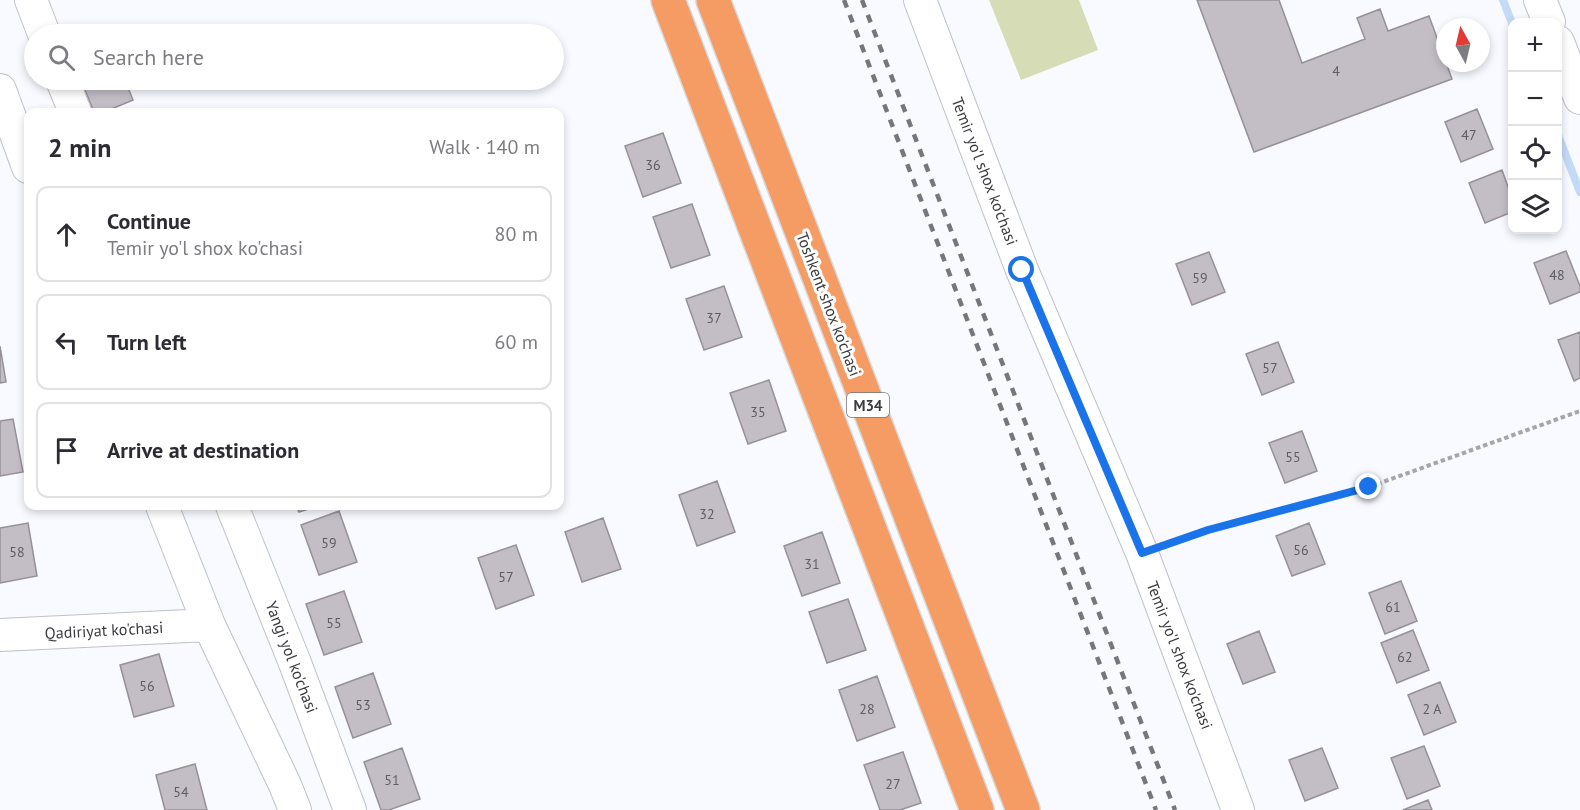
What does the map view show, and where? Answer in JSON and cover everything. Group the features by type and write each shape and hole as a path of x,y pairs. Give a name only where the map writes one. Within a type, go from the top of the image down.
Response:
{"highway":[{"name":"M34","path":"668,0 977,810"},
{"name":"Toshkent shox ko'chasi","path":"713,0 1023,810"}],"street":[{"path":"31,0 40,24"},
{"name":"Temir yo'l shox ko'chasi","path":"920,0 1022,270 1142,553 1238,810"},
{"path":"1540,0 1547,18"},
{"path":"1562,54 1580,98"},
{"path":"0,90 24,156"},
{"path":"66,90 73,108"},
{"path":"164,510 209,625 295,810"},
{"name":"Yangi yol ko'chasi","path":"234,510 295,663 350,810"},
{"name":"Qadiriyat ko'chasi","path":"0,635 209,625"}],"path":[{"path":"1142,553 1208,530 1369,487 1580,411"}],"green space":[{"path":"989,0 1079,0 1098,50 1021,80"}],"building":[{"path":"1197,0 1279,0 1302,63 1365,39 1357,18 1380,9 1388,31 1429,16 1436,35 1436,72 1449,72 1452,79 1254,152"},
{"path":"85,90 129,90 133,100 114,108 92,108"},
{"path":"1477,109 1493,149 1461,162 1445,122"},
{"path":"663,133 681,183 643,197 625,146"},
{"path":"1502,170 1508,187 1508,214 1485,223 1469,183"},
{"path":"692,204 710,255 671,268 653,217"},
{"path":"1566,251 1580,286 1580,292 1550,304 1534,263"},
{"path":"1209,252 1225,292 1192,305 1176,264"},
{"path":"724,286 742,337 704,350 686,299"},
{"path":"1580,332 1580,378 1574,381 1558,340"},
{"path":"1278,342 1294,382 1262,395 1246,354"},
{"path":"0,346 6,382 0,383"},
{"path":"769,380 786,431 748,444 730,393"},
{"path":"13,419 23,472 0,476 0,421"},
{"path":"1302,431 1317,471 1285,483 1269,443"},
{"path":"717,481 735,532 697,546 679,495"},
{"path":"339,511 357,562 319,575 301,525"},
{"path":"603,518 621,569 582,582 565,532"},
{"path":"28,523 37,576 0,583 0,528"},
{"path":"1309,523 1325,564 1292,576 1276,536"},
{"path":"822,532 840,583 802,596 784,546"},
{"path":"516,545 534,595 496,609 478,558"},
{"path":"1401,581 1417,621 1385,634 1369,593"},
{"path":"344,591 362,642 324,655 306,604"},
{"path":"848,599 866,650 827,663 809,612"},
{"path":"1413,630 1429,670 1397,683 1381,643"},
{"path":"1259,631 1275,672 1243,684 1227,644"},
{"path":"159,654 174,706 134,717 120,665"},
{"path":"373,673 391,724 353,738 335,687"},
{"path":"877,676 895,727 857,741 839,690"},
{"path":"1440,682 1456,722 1424,735 1408,695"},
{"path":"1424,746 1440,786 1407,799 1391,758"},
{"path":"402,748 420,799 389,810 381,810 364,762"},
{"path":"1322,748 1338,788 1305,801 1289,760"},
{"path":"903,752 921,803 900,810 880,810 864,765"},
{"path":"195,764 207,810 165,810 156,775"},
{"path":"1428,800 1432,810 1403,810"}],"waterway":[{"path":"1503,0 1510,18"},
{"path":"1562,145 1580,192"}],"railway":[{"path":"844,0 1156,810"},
{"path":"862,0 1175,810"}],"route":[{"path":"1022,270 1142,553 1208,530 1369,487"}]}
